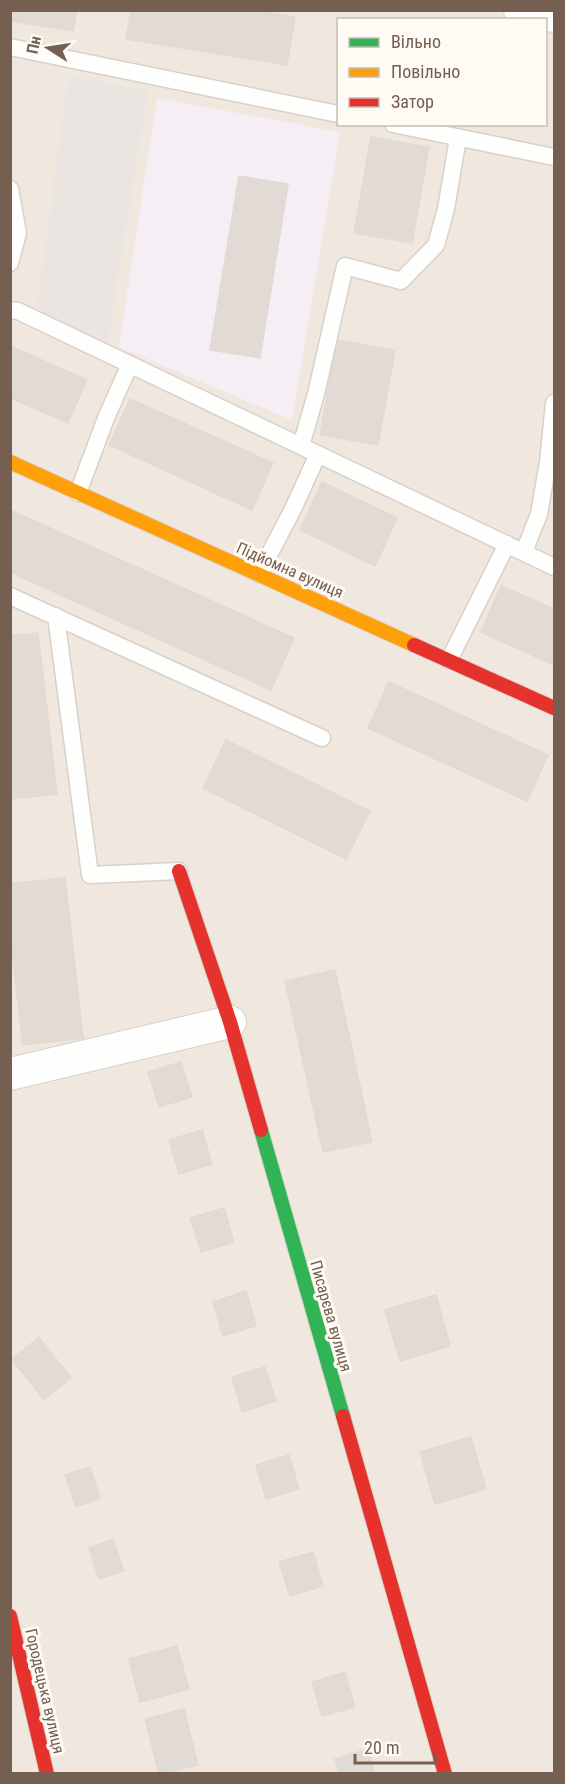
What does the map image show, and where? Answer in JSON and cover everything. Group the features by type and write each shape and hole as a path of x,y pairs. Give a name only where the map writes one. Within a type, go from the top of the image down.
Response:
{"street":[{"path":"520,10 555,16"},
{"name":"Підйомна вулиця","path":"10,462 555,708"},
{"name":"Писарєва вулиця","path":"179,871 230,1022 445,1773"},
{"path":"10,1074 230,1022"},
{"name":"Городецька вулиця","path":"10,1616 47,1773"}],"lane":[{"path":"10,47 337,114"},
{"path":"402,126 555,157"},
{"path":"302,446 345,266 401,281 436,245 446,209 458,138"},
{"path":"10,189 18,233 10,262"},
{"path":"10,310 18,311 555,567"},
{"path":"78,493 105,418 129,364"},
{"path":"524,552 539,514 555,403"},
{"path":"258,574 318,454"},
{"path":"449,660 507,544"},
{"path":"10,596 322,738"},
{"path":"56,616 90,875 179,871"}],"shaded area":[{"path":"11,11 554,11 554,1773 11,1773"},
{"path":"68,76 148,90 107,347 36,315"},
{"path":"157,98 340,132 292,420 119,347"}],"building":[{"path":"10,10 77,10 73,31 10,21"},
{"path":"131,10 254,10 295,17 287,65 126,39"},
{"path":"371,137 429,147 412,243 354,233"},
{"path":"239,176 288,184 260,358 210,350"},
{"path":"337,340 395,350 378,445 320,435"},
{"path":"10,346 87,380 68,423 10,398"},
{"path":"130,399 273,463 252,510 109,445"},
{"path":"322,482 397,518 375,566 300,530"},
{"path":"10,510 294,638 271,690 10,572"},
{"path":"501,586 554,609 554,665 481,632"},
{"path":"38,633 57,794 10,799 10,636"},
{"path":"389,682 548,755 527,801 368,728"},
{"path":"226,740 370,811 346,859 203,788"},
{"path":"65,878 83,1038 23,1045 10,937 10,884"},
{"path":"335,970 372,1142 323,1152 285,981"},
{"path":"181,1062 192,1097 159,1107 148,1072"},
{"path":"202,1130 212,1164 179,1174 169,1140"},
{"path":"224,1208 234,1242 201,1252 190,1218"},
{"path":"246,1291 256,1326 223,1336 213,1302"},
{"path":"436,1295 450,1346 400,1361 385,1310"},
{"path":"39,1337 71,1378 44,1400 12,1359"},
{"path":"265,1367 276,1401 242,1412 232,1377"},
{"path":"471,1437 486,1489 435,1504 420,1452"},
{"path":"289,1455 299,1489 266,1499 256,1465"},
{"path":"90,1467 100,1498 76,1507 65,1475"},
{"path":"113,1539 124,1571 99,1579 89,1548"},
{"path":"313,1552 323,1586 290,1596 279,1562"},
{"path":"177,1646 189,1689 140,1702 129,1659"},
{"path":"345,1672 355,1707 322,1716 312,1682"},
{"path":"184,1709 198,1765 159,1774 145,1719"},
{"path":"368,1749 375,1774 339,1774 335,1759"}],"traffic: fast":[{"path":"261,1130 343,1416"}],"traffic: slow":[{"path":"10,462 414,645"}],"traffic: jam":[{"path":"414,645 554,708"},
{"path":"179,871 230,1022 261,1130"},
{"path":"343,1416 445,1774"},
{"path":"10,1616 47,1774"}]}
